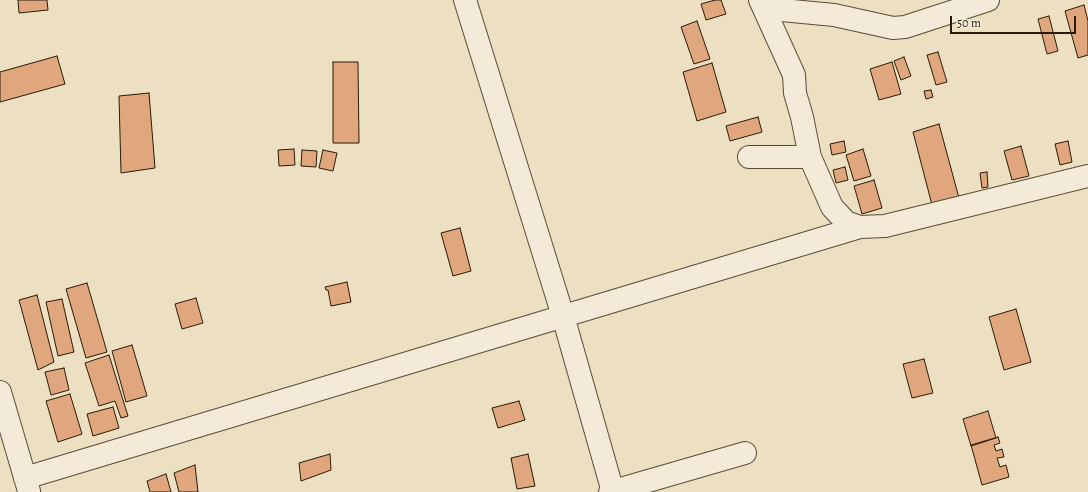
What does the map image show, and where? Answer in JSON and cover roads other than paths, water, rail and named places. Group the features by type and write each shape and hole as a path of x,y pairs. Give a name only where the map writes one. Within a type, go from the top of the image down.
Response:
{"street":[{"path":"465,0 563,316 612,492 745,453"},
{"path":"763,6 782,10 834,15 893,28 905,27 988,0"},
{"path":"763,6 794,75 795,93 802,117 810,158 832,207 846,222 860,227"},
{"path":"749,157 810,158"},
{"path":"0,392 27,485 563,316 860,227 885,226 1088,176"}]}
